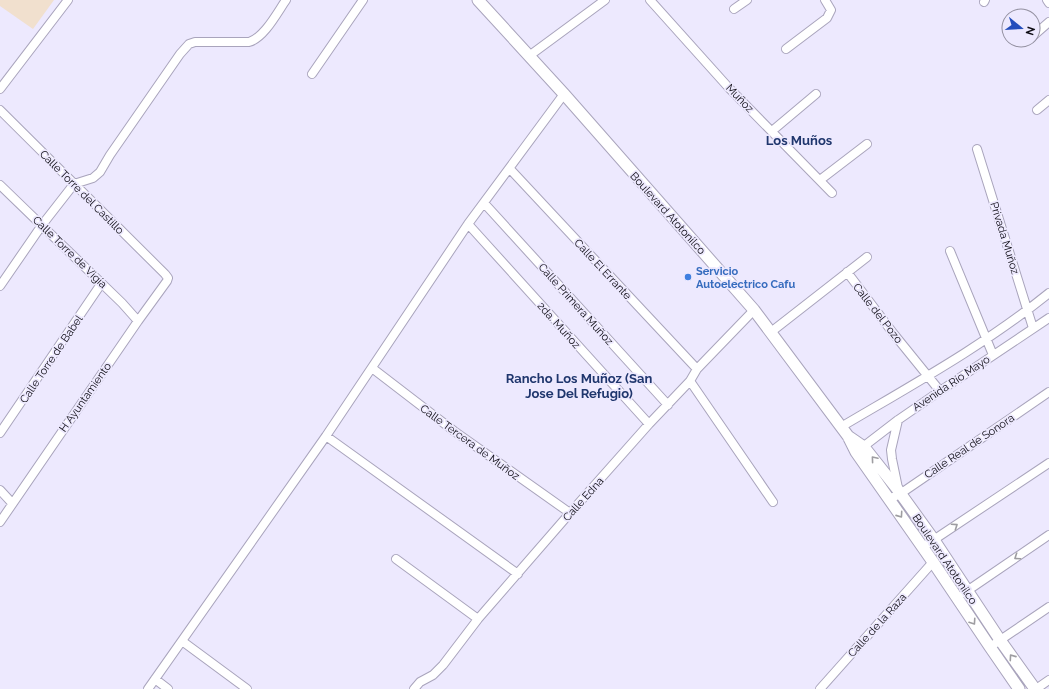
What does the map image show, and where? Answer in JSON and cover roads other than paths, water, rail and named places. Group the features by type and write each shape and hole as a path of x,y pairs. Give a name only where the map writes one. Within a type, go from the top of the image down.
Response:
{"street":[{"path":"0,89 68,0"},
{"path":"0,286 42,225 74,184 93,178 100,172 110,155 180,54 189,44 195,42 255,41 265,30 286,0"},
{"path":"312,74 363,0"},
{"name":"Boulevard Atotonilco","path":"478,0 564,94 754,310 844,431 899,492 934,540 1000,640 1036,689"},
{"path":"529,56 604,0"},
{"name":"Muñoz","path":"650,0 730,88 832,193"},
{"path":"734,9 746,0"},
{"path":"786,49 827,18 831,10 825,0"},
{"path":"1041,29 1049,22"},
{"path":"148,689 326,436 468,224 564,94"},
{"path":"772,131 816,94"},
{"path":"1037,110 1049,100"},
{"name":"Calle Torre del Castillo","path":"0,110 165,274"},
{"path":"820,180 867,144"},
{"name":"Privada Muñoz","path":"977,149 1033,328"},
{"name":"Calle El Errante","path":"510,169 696,370"},
{"name":"Calle Torre de Vigía","path":"0,186 122,303 138,321"},
{"name":"Calle Primera Muñoz","path":"484,203 668,405"},
{"name":"2da. Muñoz","path":"468,224 650,424"},
{"path":"950,251 993,355"},
{"path":"847,272 867,257"},
{"name":"Calle del Pozo","path":"771,332 847,272 893,333 940,391"},
{"name":"H Ayuntamiento","path":"0,522 167,281 168,278 165,274"},
{"name":"Calle Torre de Babel","path":"0,434 101,284"},
{"path":"844,431 1027,311 1049,293"},
{"name":"Calle Edna","path":"414,689 420,682 433,675 443,665 478,619 570,513 690,381 696,370 754,310"},
{"name":"Avenida Río Mayo","path":"860,450 898,420 1049,318"},
{"name":"Calle Tercera de Muñoz","path":"372,368 454,431 570,513"},
{"path":"690,381 773,502"},
{"name":"Calle Real de Sonora","path":"889,500 1049,392"},
{"path":"898,420 891,450 899,492"},
{"path":"326,436 518,574"},
{"name":"Boulevard Atotonilco","path":"860,450 889,500 923,547 1019,689"},
{"path":"923,547 1049,463"},
{"path":"0,490 12,503"},
{"path":"957,598 1049,535"},
{"path":"396,559 478,619"},
{"name":"Calle de la Raza","path":"820,689 933,562"},
{"path":"990,647 1049,607"},
{"path":"182,642 247,689"},
{"path":"155,679 168,689"},
{"path":"1036,689 1049,680"}],"place":[{"name":"Servicio Autoelectrico Cafu","path":"688,277"}],"district":[{"name":"Los Muños","path":"799,140"},
{"name":"Rancho Los Muñoz (San Jose Del Refugio)","path":"579,386"}]}
